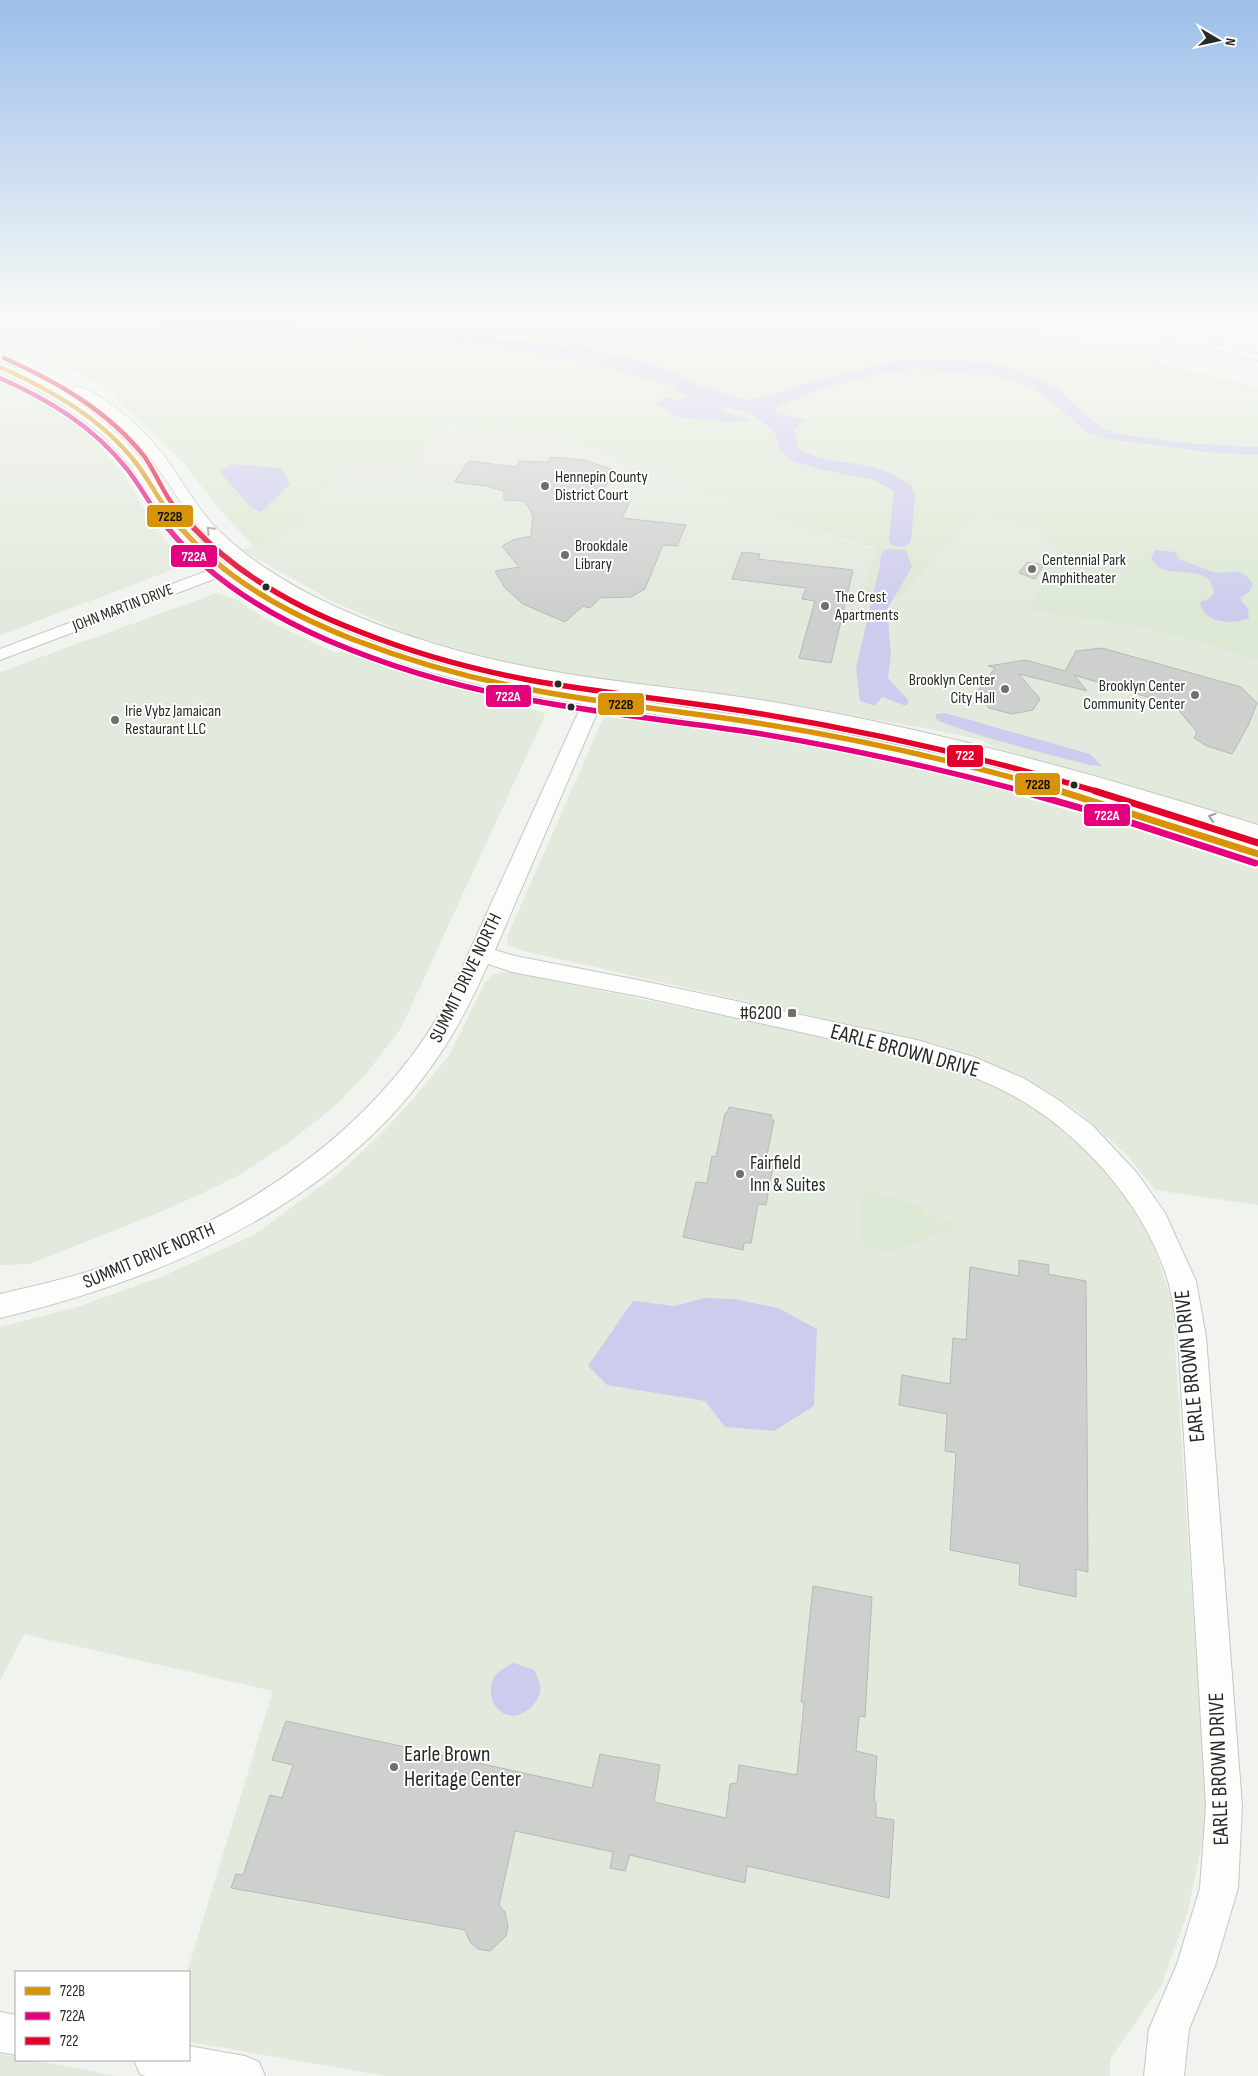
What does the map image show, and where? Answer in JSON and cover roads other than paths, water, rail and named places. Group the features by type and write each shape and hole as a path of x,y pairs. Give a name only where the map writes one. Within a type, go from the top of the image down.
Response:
{"street":[{"path":"90,417 134,461 177,526 200,550 234,579 265,599 300,617 390,653 481,679 596,692 750,703 905,733 1076,776 1258,832"},
{"path":"117,417 155,454 199,519 220,540 246,562 280,585 316,604 359,623 407,641 484,663 540,674 596,692 906,752 1069,793 1258,854"},
{"name":"JOHN MARTIN DRIVE","path":"0,655 246,562"},
{"name":"SUMMIT DRIVE NORTH","path":"0,1306 58,1292 111,1276 187,1245 259,1206 360,1132 400,1090 444,1028 480,953 596,692"},
{"name":"EARLE BROWN DRIVE","path":"480,953 512,964 643,989 917,1049 965,1063 1016,1086 1051,1108 1084,1133 1128,1180 1156,1221 1182,1281 1192,1338 1224,1806 1219,1888 1196,1966 1169,2029 1164,2076"},
{"path":"0,2032 15,2035"},
{"path":"160,2061 246,2076"}],"water":[{"path":"679,417 741,417 752,420 732,422"},
{"path":"756,417 794,417 806,420 781,438"},
{"path":"1069,417 1088,417 1102,428 1119,434 1183,443 1258,447 1258,455 1215,453 1106,439 1086,432"},
{"path":"231,464 281,468 290,484 261,512 250,506 220,472"},
{"path":"886,549 906,550 912,567 887,609 891,655 888,678 909,701 906,706 882,697 875,706 860,701 856,668 881,554"},
{"path":"1155,550 1175,552 1180,560 1214,572 1239,572 1243,574 1253,584 1250,591 1240,598 1248,609 1249,618 1227,622 1213,619 1207,615 1200,602 1210,598 1214,593 1212,584 1200,574 1165,570 1158,567 1151,558"},
{"path":"945,713 1090,754 1102,766 1090,765 1013,745 974,734 937,720 935,714"},
{"path":"704,1298 734,1299 778,1308 817,1329 814,1406 774,1431 725,1427 705,1401 607,1385 588,1366 633,1301 675,1306"},
{"path":"514,1663 534,1670 539,1681 540,1693 536,1702 528,1710 513,1716 502,1713 494,1704 491,1687 495,1676 504,1668"}],"waterway":[{"path":"777,417 784,428 791,453 796,456 808,461 879,475 904,489 905,497 900,540"}],"place":[{"name":"Hennepin County District Court","path":"545,486"},
{"name":"Brookdale Library","path":"565,555"},
{"name":"Centennial Park Amphitheater","path":"1032,569"},
{"name":"The Crest Apartments","path":"825,606"},
{"name":"Brooklyn Center City Hall","path":"1005,689"},
{"name":"Brooklyn Center Community Center","path":"1195,695"},
{"name":"Irie Vybz Jamaican Restaurant LLC","path":"115,720"},
{"name":"#6200","path":"792,1013"},
{"name":"Fairfield Inn & Suites","path":"740,1174"},
{"name":"Earle Brown Heritage Center","path":"394,1767"}]}
